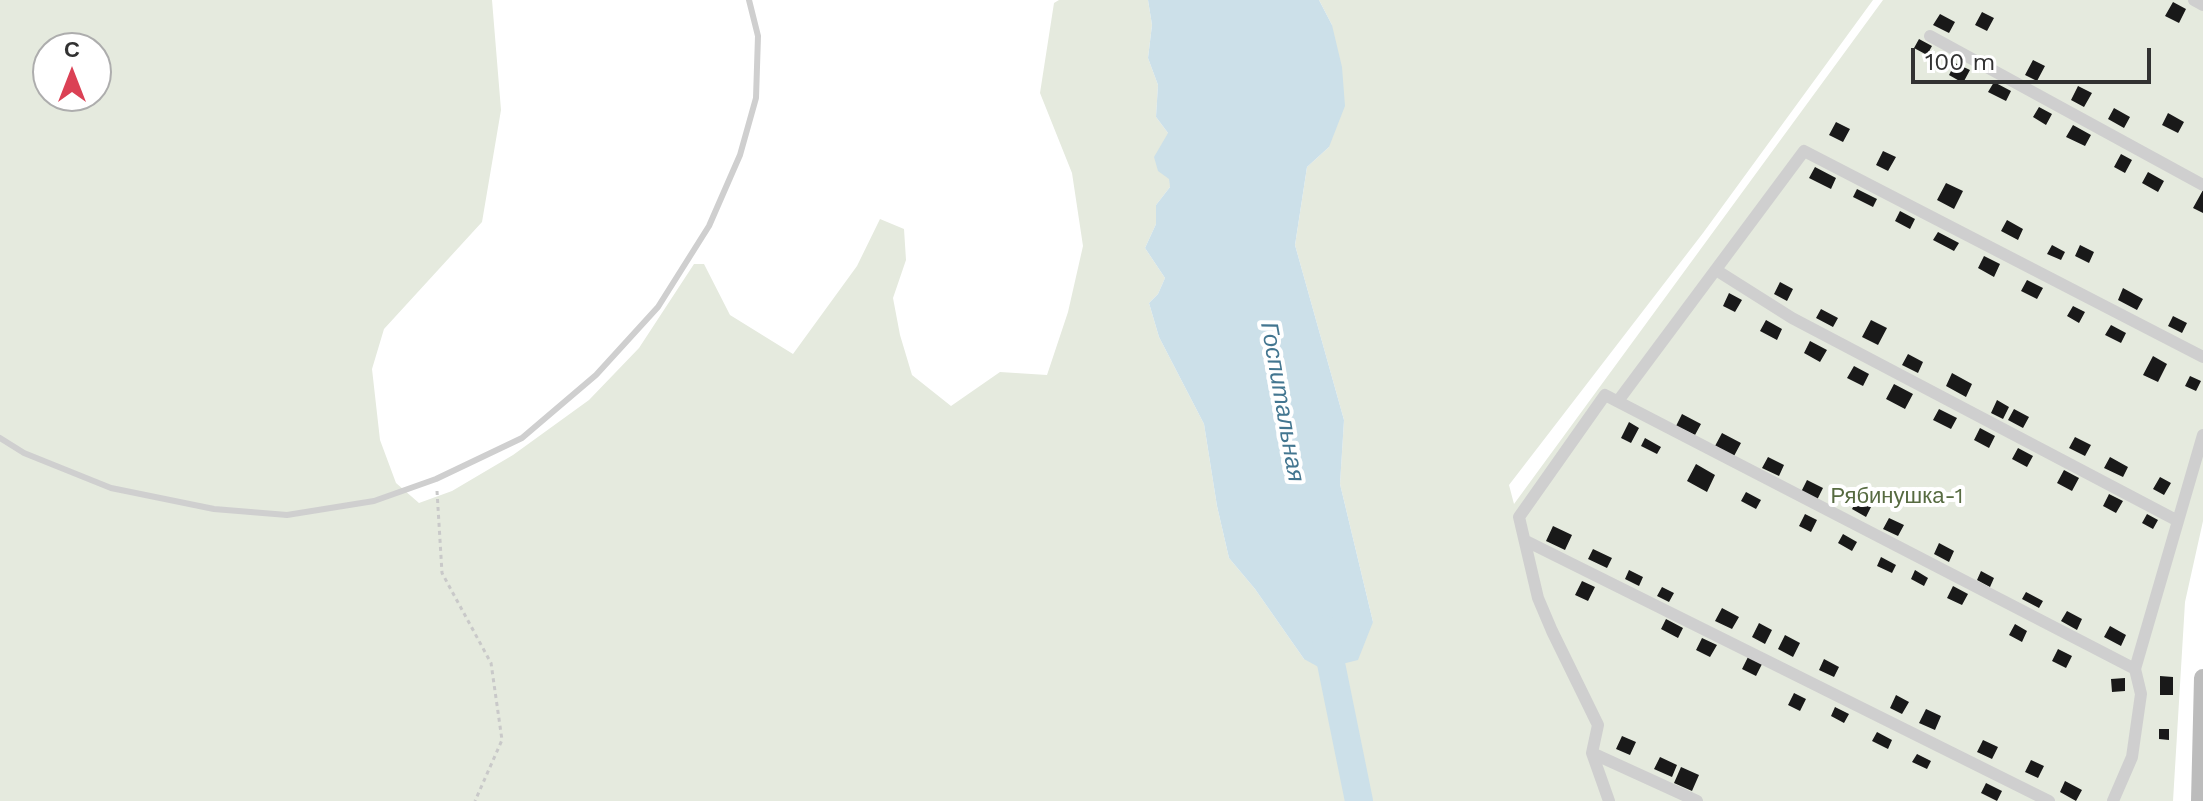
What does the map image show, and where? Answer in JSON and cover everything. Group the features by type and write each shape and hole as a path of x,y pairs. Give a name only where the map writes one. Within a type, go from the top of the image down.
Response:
{"street":[{"path":"2194,0 2203,5"},
{"path":"1930,36 2203,185"},
{"path":"1618,401 1804,151 2203,357"},
{"path":"1716,270 1792,318 2178,521"},
{"path":"1609,801 1592,753 1598,725 1538,598 1519,517 1605,395 2135,669"},
{"path":"2113,801 2132,757 2141,694 2135,669 2203,435"},
{"path":"1526,541 2049,801"},
{"path":"2200,801 2203,678"},
{"path":"1592,753 1697,801"}],"lane":[{"path":"0,438 24,453 111,488 214,509 287,515 374,501 436,479 522,438 596,375 658,307 709,226 740,155 756,98 758,36 749,0"}],"path":[{"path":"436,479 442,573 491,663 502,740 475,801"}],"green space":[{"name":"Рябинушка-1","path":"0,0 492,0 501,110 482,222 384,329 372,369 380,440 396,483 419,503 452,491 513,455 589,400 639,348 694,264 704,264 730,315 793,354 857,266 880,219 904,229 906,260 893,298 912,375 951,406 1000,372 1047,375 1068,312 1083,246 1072,173 1040,93 1054,3 1059,0 1148,0 1152,25 1148,58 1158,85 1156,117 1168,133 1170,187 1156,205 1156,224 1145,248 1165,278 1158,294 1149,303 1159,337 1204,424 1229,558 1304,659 1373,622 1340,484 1344,420 1295,245 1307,167 1329,147 1332,25 1319,0 1873,0 1703,233 1509,485 1514,504 1883,0 2203,0 2203,521 2185,602 2173,801 0,801"}],"water":[{"path":"1148,0 1319,0 1332,25 1342,67 1345,106 1329,147 1307,167 1295,245 1344,420 1340,484 1373,622 1358,660 1322,669 1304,659 1229,558 1204,424 1159,337 1149,303 1158,294 1165,278 1145,248 1156,224 1156,205 1170,187 1169,179 1158,171 1154,157 1168,133 1156,117 1158,85 1148,58 1152,25"}],"building":[{"path":"2173,2 2186,9 2179,23 2165,16"},
{"path":"1982,12 1994,18 1987,31 1975,25"},
{"path":"1940,14 1955,22 1949,33 1933,25"},
{"path":"1919,39 1932,46 1927,55 1914,48"},
{"path":"2033,60 2045,66 2037,81 2025,75"},
{"path":"1955,63 1970,70 1963,83 1949,75"},
{"path":"1994,82 2011,91 2006,101 1988,92"},
{"path":"2078,86 2092,93 2084,107 2071,100"},
{"path":"2039,107 2052,114 2046,125 2033,117"},
{"path":"2114,108 2130,117 2124,128 2108,119"},
{"path":"2168,113 2184,122 2178,133 2162,125"},
{"path":"1836,122 1850,129 1843,142 1829,135"},
{"path":"2073,125 2091,135 2085,146 2066,137"},
{"path":"1883,151 1896,157 1888,171 1876,165"},
{"path":"2121,154 2132,160 2125,173 2114,167"},
{"path":"1815,167 1836,178 1831,189 1809,178"},
{"path":"2148,172 2164,181 2158,192 2142,183"},
{"path":"1946,183 1963,191 1954,209 1937,200"},
{"path":"1857,189 1877,199 1873,207 1853,197"},
{"path":"2203,190 2203,213 2193,208"},
{"path":"1900,211 1915,219 1910,229 1895,221"},
{"path":"2007,220 2023,229 2018,240 2001,231"},
{"path":"1938,232 1959,243 1954,251 1933,240"},
{"path":"2052,245 2065,252 2061,260 2047,254"},
{"path":"2080,245 2094,252 2089,263 2075,256"},
{"path":"1984,256 2000,264 1994,277 1978,268"},
{"path":"2027,280 2043,288 2037,299 2021,291"},
{"path":"1780,282 1793,289 1787,301 1774,294"},
{"path":"2123,288 2143,299 2137,310 2118,300"},
{"path":"1729,293 1742,300 1735,312 1723,306"},
{"path":"2073,306 2085,312 2079,323 2067,316"},
{"path":"1821,309 1838,318 1833,327 1816,318"},
{"path":"2173,316 2187,323 2182,333 2168,326"},
{"path":"1766,320 1782,329 1777,340 1760,331"},
{"path":"1871,320 1887,328 1878,345 1862,337"},
{"path":"2111,325 2126,333 2121,343 2105,335"},
{"path":"1810,341 1827,350 1820,362 1804,353"},
{"path":"1908,354 1923,362 1918,373 1902,365"},
{"path":"2153,356 2167,364 2158,382 2143,375"},
{"path":"1854,366 1869,374 1863,386 1847,378"},
{"path":"1952,373 1972,384 1966,397 1946,386"},
{"path":"2190,376 2201,381 2196,391 2185,386"},
{"path":"1894,384 1913,394 1905,409 1886,399"},
{"path":"1997,400 2009,407 2003,419 1991,413"},
{"path":"1939,409 1957,418 1951,429 1933,420"},
{"path":"2014,409 2029,417 2023,428 2008,420"},
{"path":"1682,414 1701,424 1695,435 1676,426"},
{"path":"1629,422 1639,428 1631,443 1621,438"},
{"path":"1980,428 1995,436 1989,448 1974,440"},
{"path":"1722,433 1741,443 1734,456 1715,446"},
{"path":"2075,437 2091,445 2085,456 2069,448"},
{"path":"1645,438 1661,447 1657,454 1641,446"},
{"path":"2018,448 2033,456 2027,467 2012,459"},
{"path":"1768,457 1784,465 1779,476 1762,468"},
{"path":"2110,457 2128,467 2123,477 2104,468"},
{"path":"1696,464 1715,475 1707,492 1687,481"},
{"path":"2064,470 2079,478 2072,491 2057,483"},
{"path":"2160,477 2171,483 2164,495 2153,489"},
{"path":"1807,480 1823,488 1817,500 1801,492"},
{"path":"1746,492 1761,500 1756,509 1741,501"},
{"path":"2109,494 2123,501 2116,513 2103,506"},
{"path":"1857,500 1871,507 1866,517 1852,509"},
{"path":"1805,514 1817,520 1811,532 1799,526"},
{"path":"2147,514 2158,520 2153,529 2142,523"},
{"path":"1889,518 1904,525 1898,536 1883,529"},
{"path":"1553,526 1572,535 1565,550 1546,541"},
{"path":"1843,534 1857,542 1852,551 1838,543"},
{"path":"1939,543 1954,551 1949,562 1934,554"},
{"path":"1593,549 1612,558 1607,568 1588,559"},
{"path":"1881,557 1896,565 1892,573 1877,566"},
{"path":"1629,570 1643,577 1639,586 1625,579"},
{"path":"1915,570 1928,578 1924,586 1911,579"},
{"path":"1981,571 1994,578 1990,587 1977,580"},
{"path":"1582,581 1595,587 1588,601 1575,595"},
{"path":"1953,586 1968,594 1962,605 1947,598"},
{"path":"1662,587 1674,593 1669,602 1657,596"},
{"path":"2026,592 2043,601 2039,608 2022,599"},
{"path":"1722,608 1739,617 1732,629 1715,621"},
{"path":"2067,611 2082,619 2077,630 2061,621"},
{"path":"1666,619 1683,628 1678,638 1661,629"},
{"path":"1759,623 1772,630 1765,644 1752,637"},
{"path":"2015,624 2027,631 2022,642 2009,635"},
{"path":"2110,626 2126,635 2121,646 2104,637"},
{"path":"1785,635 1800,643 1793,657 1778,649"},
{"path":"1702,638 1717,645 1710,657 1696,650"},
{"path":"2058,649 2072,656 2066,668 2052,661"},
{"path":"1748,657 1762,664 1756,676 1742,669"},
{"path":"1824,659 1839,667 1834,677 1819,670"},
{"path":"2160,676 2173,677 2173,695 2160,695"},
{"path":"2125,678 2125,691 2112,692 2111,679"},
{"path":"1794,693 1806,699 1800,711 1788,705"},
{"path":"1896,695 1909,702 1902,714 1890,708"},
{"path":"1835,707 1849,714 1844,723 1831,716"},
{"path":"1926,709 1941,716 1935,730 1919,723"},
{"path":"2159,729 2169,729 2169,740 2159,739"},
{"path":"1877,732 1892,740 1888,749 1872,741"},
{"path":"1622,736 1636,742 1630,755 1616,749"},
{"path":"1983,740 1998,747 1992,759 1977,752"},
{"path":"1917,754 1931,761 1927,769 1912,762"},
{"path":"1660,757 1677,765 1672,777 1654,769"},
{"path":"2031,760 2044,766 2038,778 2025,772"},
{"path":"1681,767 1699,775 1692,791 1674,783"},
{"path":"2065,781 2082,790 2076,801 2060,792"},
{"path":"1986,783 2002,791 1997,801 1981,793"}],"waterway":[{"name":"Госпитальная","path":"1324,629 1359,801"}]}
